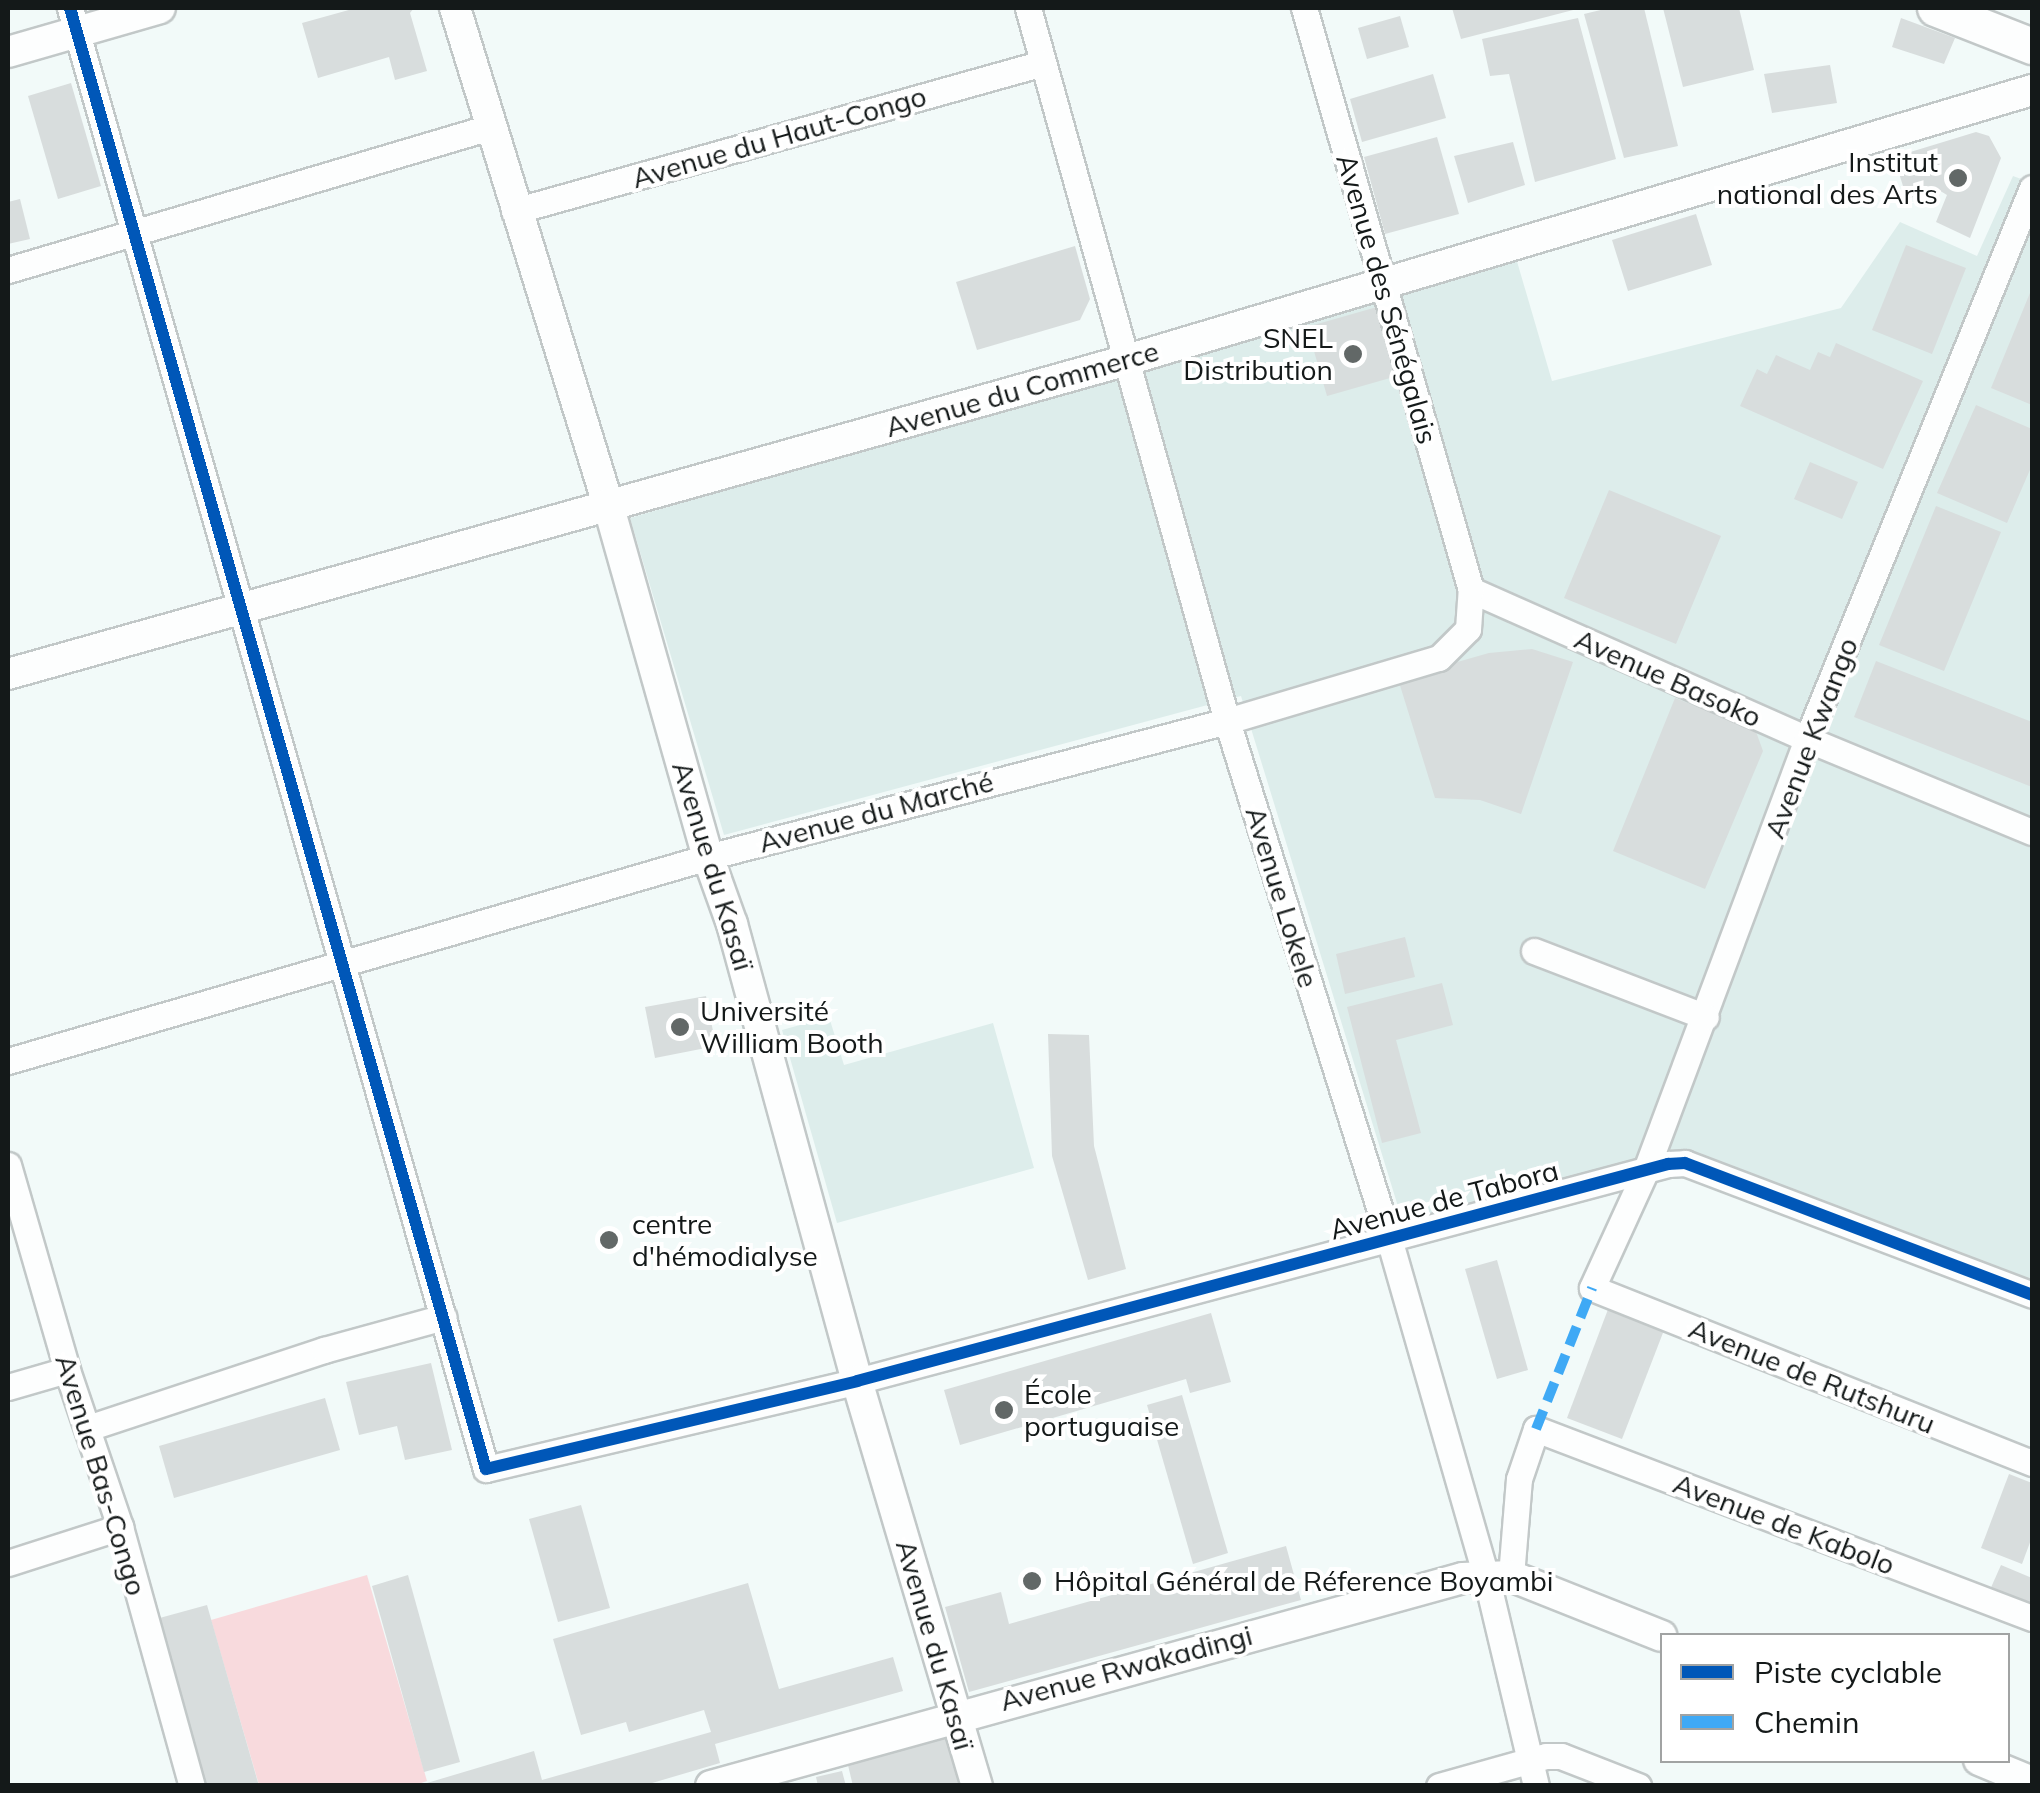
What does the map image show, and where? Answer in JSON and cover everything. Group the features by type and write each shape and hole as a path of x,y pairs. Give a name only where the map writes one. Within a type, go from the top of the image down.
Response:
{"main road":[{"path":"1935,8 2032,46"}],"street":[{"path":"8,52 74,19 160,8"},
{"name":"Avenue du Kasaï","path":"455,8 514,211 608,504 708,856 732,924 857,1381 977,1786"},
{"name":"Avenue Lokele","path":"1028,8 1227,720 1499,1576 1536,1786"},
{"name":"Avenue des Sénégalais","path":"1304,8 1471,590"},
{"path":"74,19 444,1318 324,1350 88,1428"},
{"name":"Avenue du Haut-Congo","path":"514,211 1043,63"},
{"name":"Avenue du Commerce","path":"8,674 1126,360 2032,90"},
{"path":"8,270 490,128"},
{"name":"Avenue Kwango","path":"1592,1288 1646,1170 1807,740 2032,188"},
{"name":"Avenue Basoko","path":"1471,590 1807,740 2032,832"},
{"name":"Avenue du Marché","path":"8,1060 342,966 708,856 1227,720 1440,658 1468,629 1471,590"},
{"path":"1534,952 1706,1017"},
{"name":"Avenue de Tabora","path":"444,1318 486,1469 857,1381 1390,1242 1646,1170 1685,1163 2032,1296"},
{"name":"Avenue Bas-Congo","path":"8,1164 67,1370 120,1527 192,1786"},
{"name":"Avenue de Rutshuru","path":"1592,1288 2032,1463"},
{"path":"8,1388 67,1370"},
{"name":"Avenue de Kabolo","path":"1499,1576 1519,1480 1536,1429 2032,1618"},
{"path":"8,1563 120,1527"},
{"path":"1499,1576 1660,1635"},
{"name":"Avenue Rwakadingi","path":"711,1786 1441,1583 1499,1576"},
{"path":"1439,1786 1529,1760 1561,1756 1638,1786"},
{"path":"1986,1763 2031,1781"}],"shaded area":[{"path":"2013,176 2032,183 2032,1293 1683,1154 1404,1226 1241,696 724,835 630,518 1516,258 1552,381 1841,308 1900,222 1977,256"},
{"path":"829,1017 844,1065 993,1023 1034,1168 837,1223 782,1030"},
{"path":"367,1575 427,1781 413,1786 259,1785 211,1620"}],"building":[{"path":"356,8 414,8 410,13 427,71 395,80 389,57 318,78 302,23"},
{"path":"1452,8 1577,8 1577,9 1461,39"},
{"path":"1609,8 1644,8 1678,146 1624,158 1584,14"},
{"path":"1663,8 1739,8 1754,70 1683,87"},
{"path":"1400,16 1409,47 1367,59 1358,28"},
{"path":"1578,18 1616,159 1535,182 1509,74 1490,76 1482,39"},
{"path":"1901,18 1955,38 1944,64 1892,47"},
{"path":"1830,65 1837,103 1772,113 1764,74"},
{"path":"1433,74 1446,118 1362,142 1350,99"},
{"path":"71,83 101,186 58,199 28,96"},
{"path":"1976,132 1989,136 2001,158 1970,238 1936,222 1947,195 1937,189 1907,199 1894,157"},
{"path":"1437,137 1459,214 1385,234 1364,157"},
{"path":"1513,142 1525,185 1468,203 1454,156"},
{"path":"20,199 30,239 8,244 8,202"},
{"path":"1696,214 1712,265 1628,291 1612,240"},
{"path":"1906,245 1966,268 1932,354 1872,330"},
{"path":"1075,246 1090,299 1080,320 977,350 956,282"},
{"path":"2032,288 2032,405 1991,388"},
{"path":"1377,307 1397,376 1327,396 1307,327"},
{"path":"1836,343 1923,381 1883,469 1740,406 1757,369 1767,374 1776,355 1810,370 1818,352 1830,357"},
{"path":"1976,405 2032,429 2032,465 2007,523 1937,493"},
{"path":"1810,462 1858,482 1842,519 1794,499"},
{"path":"1609,490 1721,536 1676,644 1564,598"},
{"path":"1936,506 2001,532 1944,671 1879,645"},
{"path":"1532,649 1573,662 1521,814 1480,800 1435,798 1398,679 1489,653"},
{"path":"1876,661 2032,722 2032,787 1854,717"},
{"path":"1675,698 1755,729 1763,751 1705,889 1613,851"},
{"path":"1405,937 1415,977 1345,994 1336,954"},
{"path":"1442,983 1453,1025 1396,1040 1421,1133 1382,1143 1347,1007"},
{"name":"Université William Booth","path":"706,996 716,1046 655,1058 645,1007"},
{"path":"1048,1034 1089,1035 1094,1146 1126,1269 1088,1280 1052,1156"},
{"path":"1497,1260 1528,1370 1497,1379 1465,1269"},
{"path":"1610,1304 1666,1325 1622,1439 1567,1418"},
{"path":"1211,1313 1231,1382 1190,1393 1186,1379 960,1445 944,1390"},
{"path":"431,1363 452,1450 405,1460 397,1426 359,1435 346,1382"},
{"path":"1182,1395 1228,1553 1193,1564 1147,1405"},
{"path":"325,1398 340,1450 174,1498 159,1446"},
{"path":"2009,1474 2032,1483 2032,1537 2022,1564 1981,1548"},
{"path":"581,1505 610,1608 558,1622 529,1519"},
{"path":"1286,1546 1301,1600 969,1692 945,1607 1001,1592 1009,1624"},
{"path":"2001,1565 2032,1578 2032,1611 1989,1592"},
{"path":"408,1575 460,1762 424,1772 372,1586"},
{"path":"748,1583 779,1689 893,1657 903,1691 715,1744 720,1763 642,1786 417,1786 534,1751 542,1780 711,1732 704,1710 629,1732 626,1722 581,1735 553,1639"},
{"path":"207,1605 259,1786 204,1786 156,1619"},
{"path":"947,1735 960,1786 853,1786 847,1761"},
{"path":"842,1771 846,1786 818,1786 816,1777"}],"marked path":[{"path":"1536,1429 1592,1288"}],"cycle path":[{"path":"70,8 486,1469 857,1381 1668,1164 1685,1163 2032,1295"}],"place":[{"name":"Institut national des Arts","path":"1958,178"},
{"name":"SNEL Distribution","path":"1353,354"},
{"name":"Université William Booth","path":"680,1027"},
{"name":"centre d'hémodialyse","path":"609,1240"},
{"name":"École portuguaise","path":"1004,1410"},
{"name":"Hôpital Général de Réference Boyambi","path":"1032,1581"}]}
